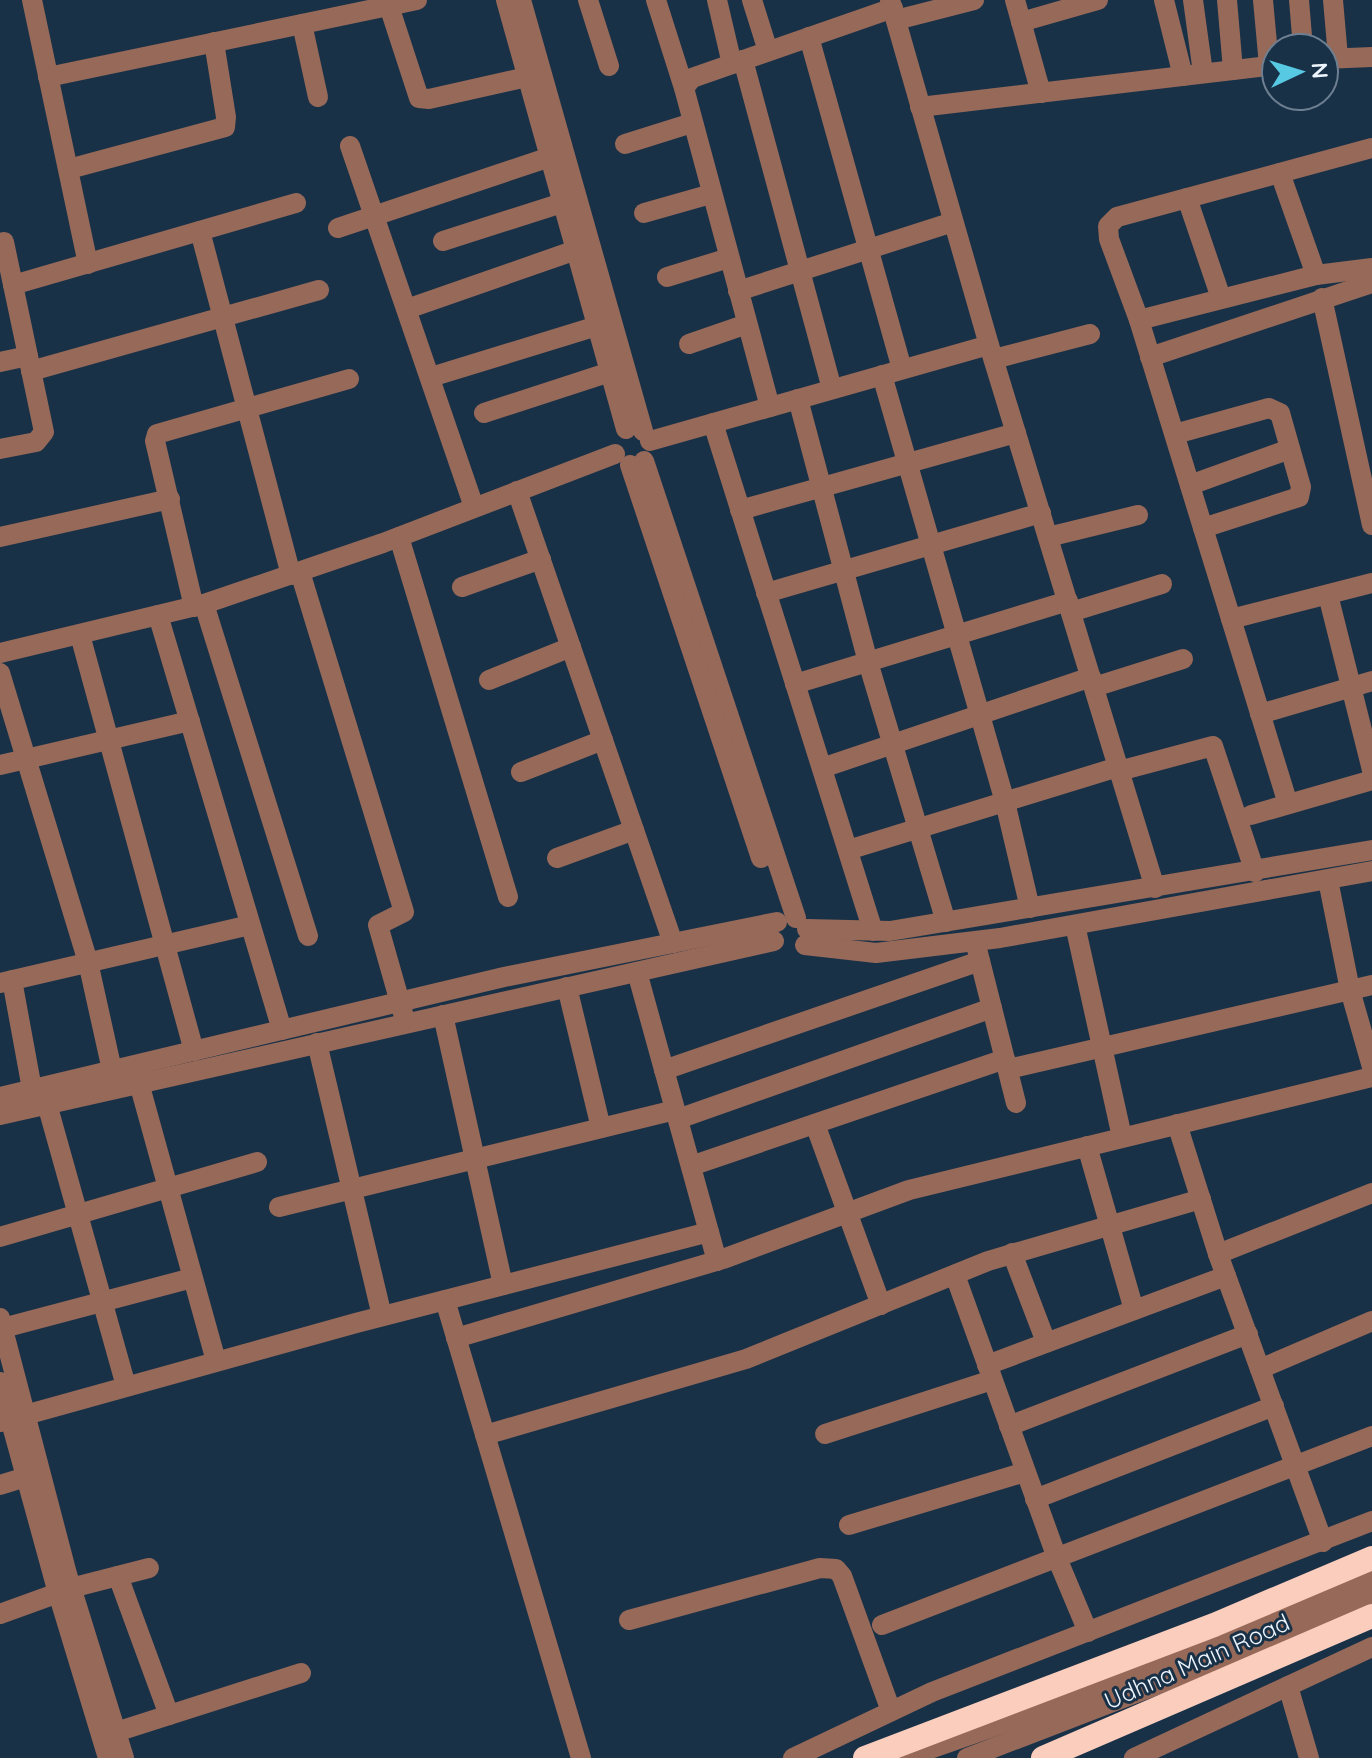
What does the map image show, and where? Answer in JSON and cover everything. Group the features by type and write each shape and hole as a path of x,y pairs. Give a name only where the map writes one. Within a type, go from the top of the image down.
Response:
{"highway":[{"path":"865,1758 1214,1625 1372,1558"},
{"name":"Udhna Main Road","path":"1043,1758 1372,1616"}],"street":[{"path":"32,0 88,264"},
{"path":"48,77 417,0"},
{"path":"506,0 610,372 790,929"},
{"path":"521,0 635,447"},
{"path":"588,0 609,66"},
{"path":"656,0 684,88 770,407"},
{"path":"717,0 800,271 832,389"},
{"path":"752,0 768,51"},
{"path":"684,88 692,78 893,9 974,0"},
{"path":"1015,0 1041,93"},
{"path":"1021,22 1098,0"},
{"path":"1164,0 1193,74"},
{"path":"1193,0 1193,74"},
{"path":"1227,0 1233,70"},
{"path":"1263,0 1268,32"},
{"path":"1299,0 1302,32"},
{"path":"1332,32 1333,0"},
{"path":"389,6 419,98 429,99 527,77"},
{"path":"893,9 953,222 1155,888"},
{"path":"302,24 318,97"},
{"path":"809,37 868,250 909,463 955,635 1005,802 1030,908"},
{"path":"69,169 225,127 214,42"},
{"path":"1340,58 1372,57"},
{"path":"920,107 1260,67"},
{"path":"625,144 692,123"},
{"path":"350,146 474,507"},
{"path":"1288,804 1139,320 1109,239 1108,226 1117,217 1372,148"},
{"path":"338,228 550,157"},
{"path":"1280,173 1316,275"},
{"path":"644,213 711,194"},
{"path":"1187,198 1221,298"},
{"path":"8,278 88,264 296,203"},
{"path":"443,241 562,203"},
{"path":"738,291 953,222"},
{"path":"200,231 246,408 295,574 404,912 378,925 406,1023"},
{"path":"0,449 36,442 44,436 8,278 4,242"},
{"path":"407,309 576,250"},
{"path":"667,277 729,258"},
{"path":"1139,320 1316,275 1372,268"},
{"path":"1150,357 1372,283"},
{"path":"0,362 30,364 222,320 319,290"},
{"path":"1322,298 1372,525"},
{"path":"689,344 747,324"},
{"path":"431,377 597,326"},
{"path":"0,653 199,606 399,537 635,447 713,423 892,372 1090,334"},
{"path":"484,413 610,372"},
{"path":"308,936 199,606 155,441 157,434 349,379"},
{"path":"798,399 868,662 946,922"},
{"path":"1175,434 1274,408 1280,413 1301,487 1299,497 1203,528"},
{"path":"713,423 873,931"},
{"path":"740,510 1016,433"},
{"path":"1190,485 1290,449"},
{"path":"517,491 673,943"},
{"path":"0,537 170,499"},
{"path":"766,593 1041,513"},
{"path":"1048,537 1138,515"},
{"path":"399,537 508,897"},
{"path":"462,587 541,559"},
{"path":"1231,619 1372,583"},
{"path":"795,684 955,635 1162,584"},
{"path":"1328,595 1372,770"},
{"path":"158,615 282,1030"},
{"path":"80,635 194,1051"},
{"path":"489,680 571,647"},
{"path":"822,768 979,715 1183,659"},
{"path":"0,673 88,962 112,1070"},
{"path":"1260,714 1372,681"},
{"path":"0,765 190,721"},
{"path":"521,772 603,740"},
{"path":"848,850 1119,769 1213,746 1255,872"},
{"path":"1251,815 1372,780"},
{"path":"557,858 634,830"},
{"path":"0,1097 399,1002 673,943 790,929 873,931 946,922 1372,850"},
{"path":"664,1070 978,951 1075,925 1372,871"},
{"path":"1328,880 1350,990 1372,1067"},
{"path":"32,1089 4,978 250,925"},
{"path":"1075,925 1122,1137"},
{"path":"0,1115 637,972 790,929 860,953 978,951"},
{"path":"978,951 1016,1103"},
{"path":"637,972 717,1261"},
{"path":"691,1166 1006,1064 1100,1047 1372,985"},
{"path":"567,987 601,1128"},
{"path":"279,1207 601,1128 676,1114 992,1008"},
{"path":"443,1015 503,1285"},
{"path":"317,1043 382,1316"},
{"path":"456,1338 717,1261 909,1190 1372,1077"},
{"path":"139,1083 216,1361"},
{"path":"47,1104 126,1386"},
{"path":"815,1124 881,1305"},
{"path":"1177,1124 1218,1254 1323,1542"},
{"path":"1087,1146 1134,1310"},
{"path":"0,1237 257,1162"},
{"path":"1218,1254 1372,1193"},
{"path":"485,1435 746,1359 1012,1253 1201,1199"},
{"path":"12,1418 382,1316 709,1232"},
{"path":"1012,1253 1046,1342"},
{"path":"955,1275 1035,1499 1088,1632"},
{"path":"825,1434 990,1373 1046,1342 1226,1276"},
{"path":"124,1758 26,1477 12,1418 1,1323 102,1302 192,1278"},
{"path":"445,1300 581,1758"},
{"path":"1260,1369 1372,1321"},
{"path":"1009,1426 1248,1334"},
{"path":"0,1382 64,1591 108,1758"},
{"path":"1035,1499 1274,1406"},
{"path":"882,1625 1372,1436"},
{"path":"849,1525 1025,1472"},
{"path":"0,1485 26,1477"},
{"path":"793,1758 891,1711 1372,1521"},
{"path":"0,1614 64,1591 149,1568"},
{"path":"629,1620 820,1568 836,1569 842,1576 891,1711"},
{"path":"118,1576 169,1715"},
{"path":"904,1758 1125,1681 1372,1580"},
{"path":"967,1758 1372,1596"},
{"path":"1134,1758 1372,1647"},
{"path":"116,1732 301,1673"},
{"path":"1288,1686 1309,1758"}]}
